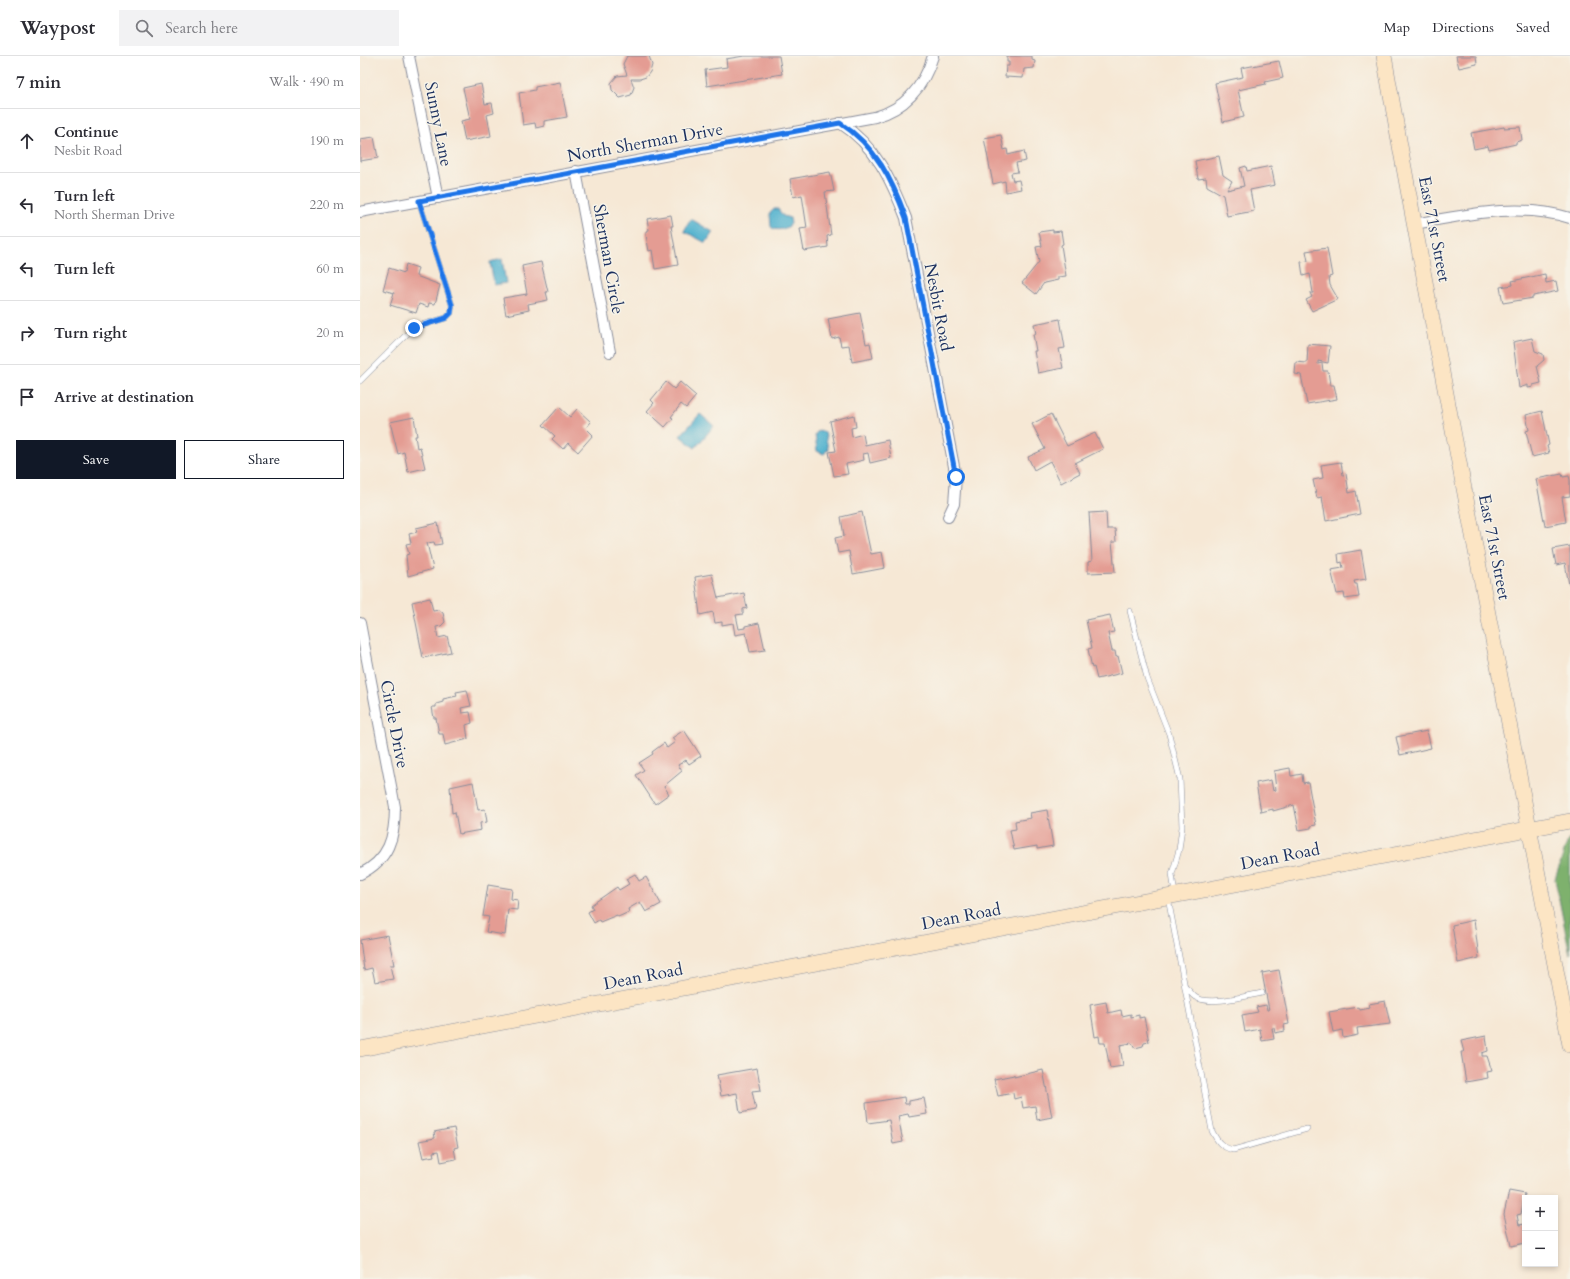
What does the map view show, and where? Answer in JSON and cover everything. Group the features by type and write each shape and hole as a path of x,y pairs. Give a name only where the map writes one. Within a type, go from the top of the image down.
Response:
{"street":[{"name":"Sunny Lane","path":"409,56 438,198"},
{"name":"North Sherman Drive","path":"360,212 875,117 893,110 908,100 924,80 933,56"},
{"name":"East 71st Street","path":"1384,56 1414,224 1530,828 1570,1045"},
{"name":"Nesbit Road","path":"840,123 855,134 880,162 896,189 906,218 956,477 954,504 948,517"},
{"name":"Sherman Circle","path":"576,171 610,352"},
{"path":"1414,224 1504,210 1540,212 1570,218"},
{"name":"Circle Drive","path":"360,623 395,807 394,831 390,843 381,858 360,874"},
{"name":"Dean Road","path":"360,1049 1570,821"}],"lane":[{"path":"360,381 414,328 446,318 451,313 452,305 419,201"},
{"path":"1130,611 1147,678 1169,734 1180,779 1182,827 1179,850 1172,874 1171,896 1194,1041 1212,1131 1224,1148 1233,1150 1307,1129"},
{"path":"1186,987 1195,998 1216,1001 1262,993"}],"green space":[{"path":"1568,840 1570,840 1570,954 1555,879"}],"water":[{"path":"774,209 778,209 783,216 790,218 791,224 778,230 771,227 770,213"},
{"path":"691,219 713,232 706,243 684,231"},
{"path":"502,259 506,283 494,285 490,262"},
{"path":"700,414 714,426 695,448 680,436"},
{"path":"819,430 825,432 828,449 824,454 817,451 815,434"}],"building":[{"path":"627,56 649,56 652,65 650,72 646,77 631,79 634,87 631,95 620,98 612,90 611,83 617,76 627,75 623,64"},
{"path":"744,56 779,56 782,74 707,86 705,70 727,67 726,59"},
{"path":"1007,56 1032,56 1032,60 1035,61 1034,68 1024,69 1023,78 1005,77 1006,66 1009,66"},
{"path":"1456,56 1476,56 1477,64 1459,68"},
{"path":"1279,61 1283,78 1265,82 1266,84 1238,90 1244,117 1223,122 1215,83 1243,77 1241,68"},
{"path":"560,82 567,117 544,121 544,126 536,128 535,123 523,125 519,93 535,90 535,87"},
{"path":"481,84 485,104 492,103 494,113 487,115 491,136 465,141 461,121 470,119 463,88"},
{"path":"1504,127 1520,127 1522,140 1516,142 1516,144 1489,150 1488,146 1474,149 1471,133"},
{"path":"1001,135 1004,150 1007,149 1008,155 1024,151 1026,161 1016,163 1018,172 1011,173 1013,181 1019,180 1021,189 1006,192 1005,181 993,184 984,138"},
{"path":"374,137 378,158 360,161 360,139"},
{"path":"1219,156 1223,175 1232,181 1227,190 1244,186 1240,168 1246,166 1247,171 1271,166 1275,185 1250,190 1254,211 1227,216 1223,195 1207,186 1206,178 1198,179 1195,161"},
{"path":"830,172 834,191 825,192 831,235 827,236 828,247 804,251 800,229 807,228 802,195 793,197 790,179"},
{"path":"671,215 673,226 671,226 678,265 655,269 652,250 649,251 646,235 646,231 649,230 647,219"},
{"path":"1053,230 1053,232 1061,231 1063,244 1061,245 1066,276 1058,277 1058,280 1044,283 1036,294 1022,283 1039,262 1036,247 1042,246 1039,232"},
{"path":"1327,248 1332,276 1329,277 1330,285 1338,299 1312,311 1306,300 1312,297 1310,293 1313,293 1310,274 1303,276 1301,262 1308,261 1306,251"},
{"path":"541,262 548,292 546,292 548,300 528,304 529,310 506,315 503,298 527,294 522,266"},
{"path":"406,264 418,268 416,276 440,285 435,304 429,303 428,307 419,304 416,313 390,305 394,293 383,290 389,268 404,273"},
{"path":"1545,274 1546,283 1556,281 1558,291 1533,296 1533,298 1503,303 1500,287 1513,285 1512,281"},
{"path":"860,313 866,344 870,343 873,358 852,362 849,345 841,346 839,337 832,339 828,319"},
{"path":"1060,319 1065,348 1059,349 1063,368 1038,373 1034,351 1036,351 1033,334 1036,334 1034,324"},
{"path":"1532,338 1535,351 1543,354 1544,360 1537,366 1541,383 1533,385 1533,387 1528,388 1528,385 1519,388 1513,342"},
{"path":"1308,344 1330,346 1328,363 1318,361 1318,364 1322,363 1323,371 1328,371 1330,385 1334,385 1337,399 1307,404 1301,375 1295,374 1296,362 1307,363"},
{"path":"666,382 674,389 680,382 696,396 686,408 681,404 671,417 673,418 665,427 647,411 654,403 651,400"},
{"path":"559,407 570,417 577,409 591,422 586,428 593,435 578,452 568,443 563,449 552,439 555,436 543,425"},
{"path":"1542,411 1549,445 1547,446 1549,453 1532,457 1526,431 1529,430 1526,415"},
{"path":"1051,414 1067,446 1095,433 1103,449 1075,463 1080,473 1061,483 1050,461 1034,470 1028,457 1045,449 1032,424"},
{"path":"854,415 856,427 851,428 852,437 863,434 865,445 888,440 891,458 870,463 868,453 863,454 864,460 846,464 848,474 834,476 829,452 836,451 830,421"},
{"path":"414,417 417,448 420,447 425,468 408,472 404,452 398,454 390,422"},
{"path":"1341,462 1343,475 1346,474 1349,493 1356,491 1360,514 1326,521 1322,497 1317,498 1313,480 1323,478 1321,465"},
{"path":"1562,474 1563,477 1569,476 1570,480 1570,496 1562,497 1566,522 1545,526 1536,479"},
{"path":"862,512 871,554 882,552 885,568 853,574 849,551 838,553 835,538 844,536 841,517"},
{"path":"1106,512 1107,529 1115,529 1116,542 1112,542 1115,572 1088,573 1088,562 1092,561 1089,513"},
{"path":"438,523 442,544 435,545 434,542 427,543 433,569 408,576 406,555 409,554 406,544 411,543 409,534 417,532 416,528"},
{"path":"1570,546 1569,585 1565,563 1556,565 1553,549"},
{"path":"1361,550 1366,579 1354,581 1355,584 1357,584 1359,597 1345,599 1344,593 1337,594 1331,570 1343,568 1342,562 1339,563 1338,554"},
{"path":"712,574 718,598 744,593 747,608 743,609 743,614 736,615 739,629 759,623 765,650 750,652 746,633 735,635 733,623 722,625 722,622 715,623 713,612 700,615 695,577"},
{"path":"430,598 433,611 439,610 443,613 445,622 441,626 436,627 438,638 447,636 451,652 423,658 412,602"},
{"path":"1110,615 1114,632 1108,633 1112,651 1115,651 1116,657 1118,656 1122,673 1097,679 1094,667 1092,668 1088,649 1092,648 1086,620"},
{"path":"467,690 471,706 461,708 462,713 470,712 472,723 466,725 468,739 445,745 443,734 439,734 432,707 436,707 436,704 443,702 443,699 457,696 456,692"},
{"path":"684,730 701,756 689,764 686,760 678,765 682,771 664,786 669,794 655,804 636,775 644,770 639,763 653,754 652,752 664,743 667,748 675,742 672,738"},
{"path":"1427,731 1431,748 1400,755 1396,737"},
{"path":"1290,768 1291,776 1302,774 1303,783 1308,782 1316,825 1311,826 1311,828 1299,830 1294,805 1273,811 1273,809 1261,812 1256,783 1271,780 1273,791 1276,790 1274,771"},
{"path":"473,782 478,810 485,809 487,822 480,823 481,830 459,834 455,812 452,813 450,787"},
{"path":"1047,810 1053,846 1037,849 1037,846 1014,850 1010,830 1016,829 1015,821 1031,818 1030,813"},
{"path":"635,874 639,881 646,877 661,904 646,912 640,902 628,909 629,912 618,917 617,915 594,923 588,912 593,909 591,905 617,887 619,890 629,884 626,879"},
{"path":"488,885 512,889 511,899 518,900 517,910 508,909 505,935 486,932 489,917 483,916"},
{"path":"1474,920 1479,958 1458,963 1452,925"},
{"path":"388,935 394,965 390,965 393,979 375,982 372,968 364,970 360,940"},
{"path":"1279,970 1289,1024 1284,1025 1285,1031 1275,1033 1274,1028 1272,1028 1274,1039 1262,1041 1260,1029 1245,1032 1242,1015 1258,1012 1256,1007 1266,1005 1267,1010 1269,1010 1262,973"},
{"path":"1385,1001 1390,1024 1357,1028 1358,1035 1343,1038 1342,1030 1333,1032 1329,1012 1359,1007 1360,1010 1370,1008 1369,1004"},
{"path":"1106,1002 1108,1013 1121,1010 1122,1016 1131,1014 1131,1017 1139,1015 1139,1018 1144,1017 1149,1042 1144,1043 1143,1046 1135,1048 1132,1043 1120,1045 1123,1066 1110,1068 1105,1043 1100,1043 1099,1036 1095,1037 1090,1005"},
{"path":"1486,1036 1488,1051 1482,1053 1482,1056 1487,1056 1492,1071 1487,1072 1488,1078 1466,1082 1461,1052 1464,1052 1461,1041"},
{"path":"757,1068 761,1090 752,1091 756,1110 740,1113 737,1093 721,1096 717,1075"},
{"path":"1043,1070 1052,1117 1037,1120 1035,1106 1023,1108 1021,1097 1014,1099 1013,1093 998,1096 994,1079 1014,1075 1014,1077"},
{"path":"904,1097 905,1104 909,1104 909,1101 924,1098 927,1114 909,1117 908,1114 898,1116 903,1142 893,1144 889,1120 868,1123 866,1103"},
{"path":"454,1128 458,1147 454,1148 456,1159 441,1162 439,1151 433,1152 434,1156 423,1158 419,1141 435,1138 434,1132"},
{"path":"1509,1191 1525,1194 1522,1195 1521,1214 1517,1215 1519,1225 1522,1224 1522,1244 1511,1246 1504,1214"}],"route":[{"path":"414,328 446,318 451,313 452,305 419,201 840,123 855,134 880,162 896,189 906,218 956,477"}]}
